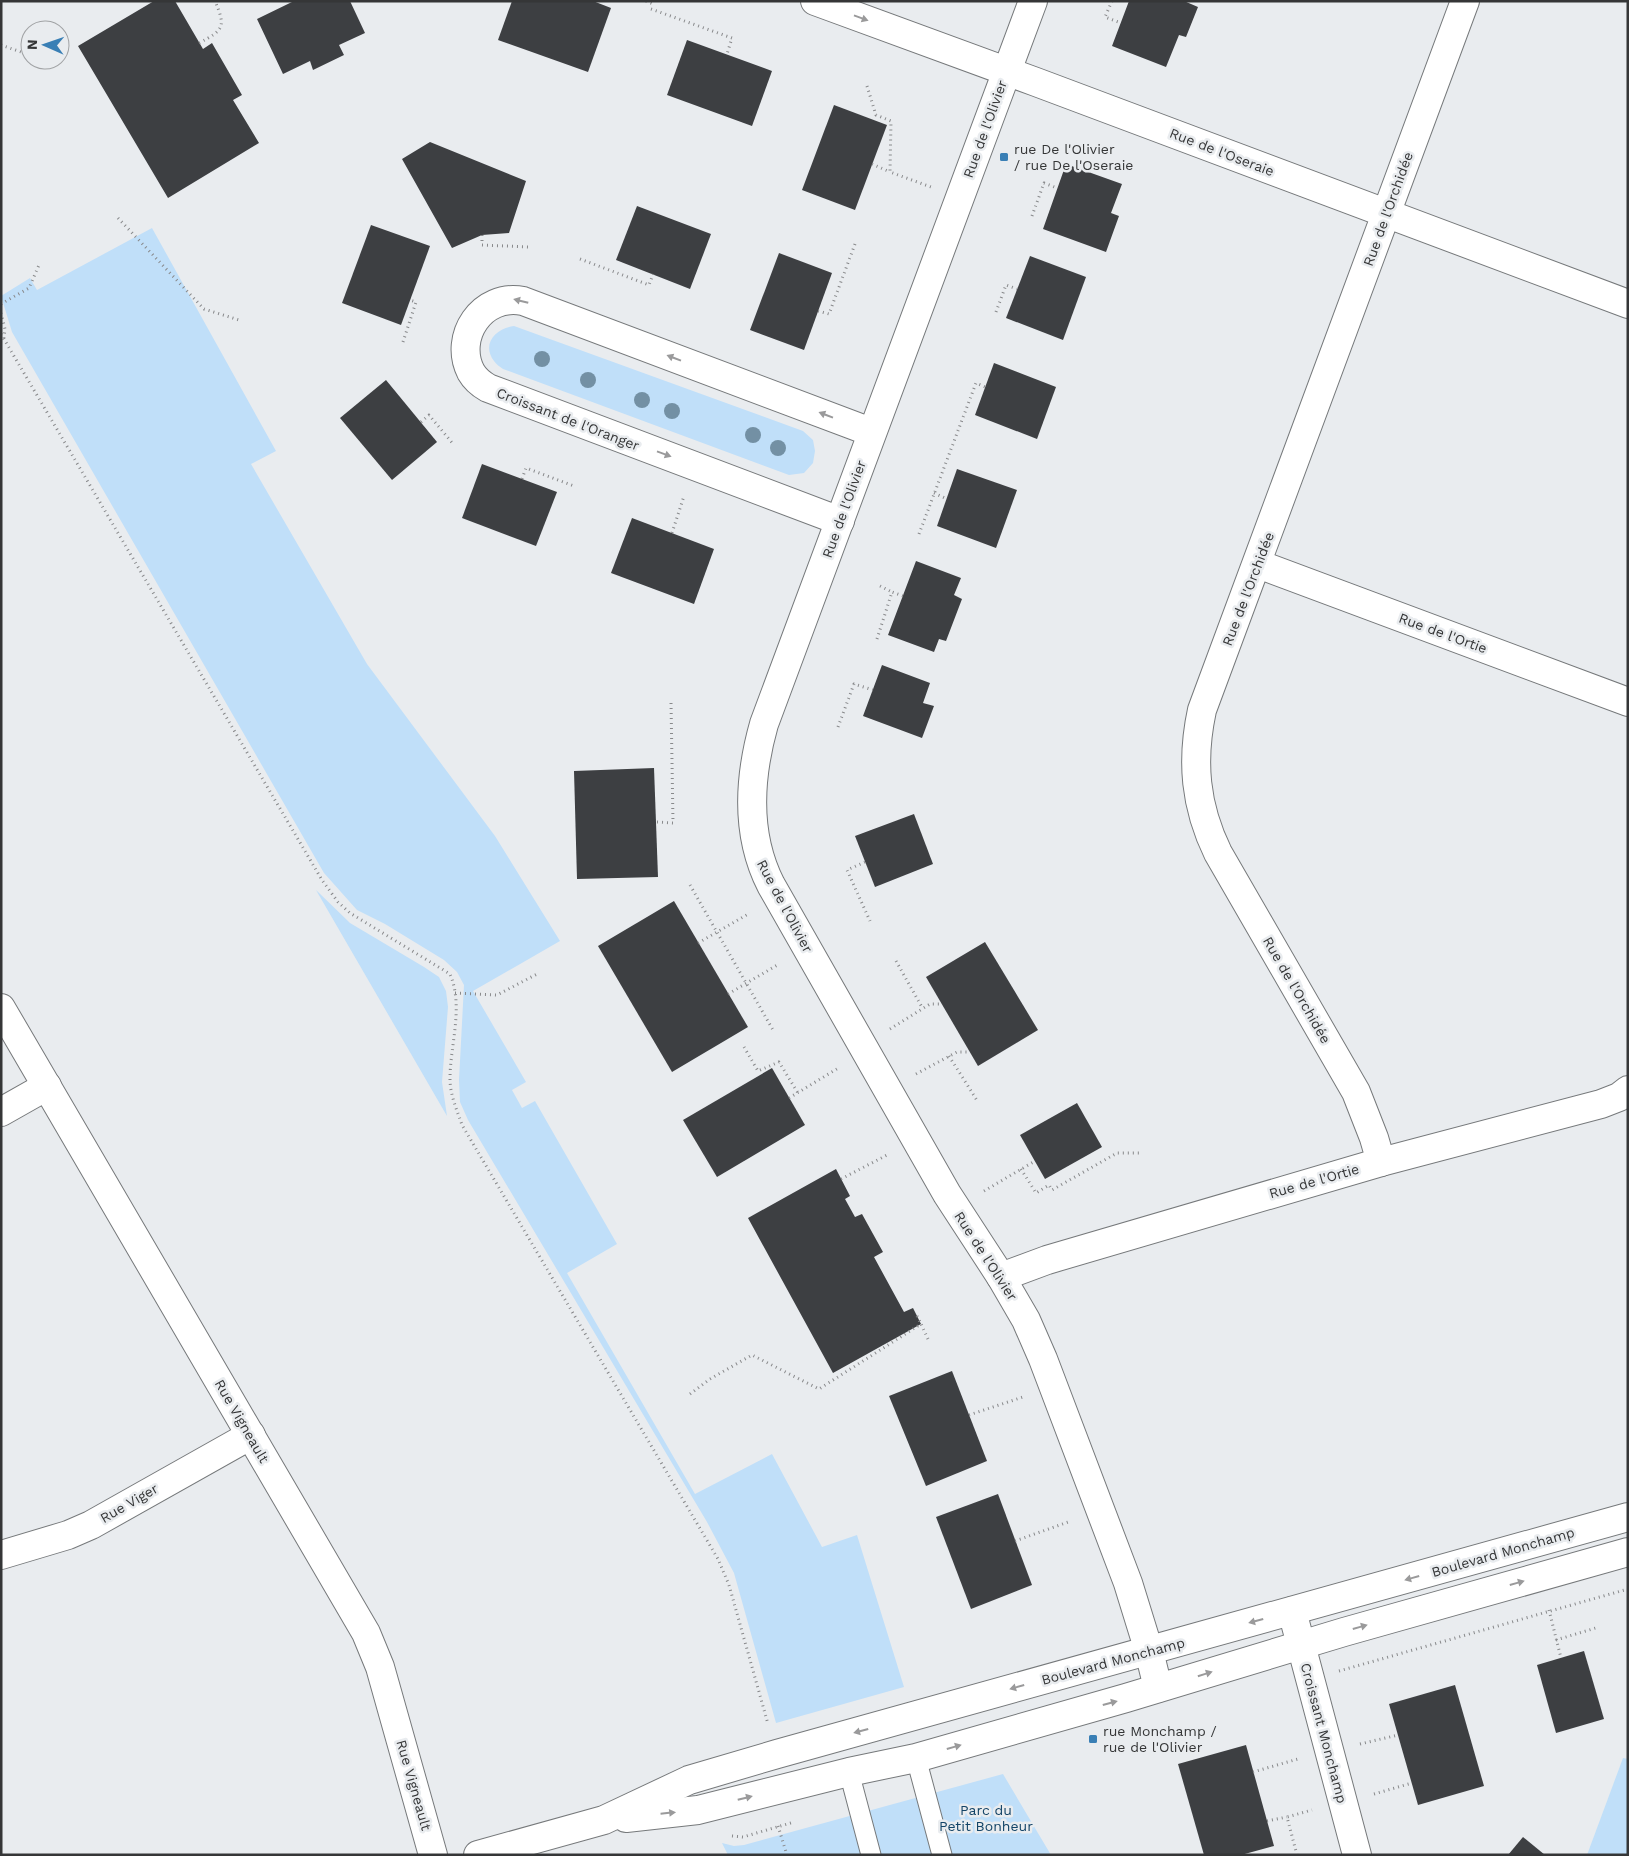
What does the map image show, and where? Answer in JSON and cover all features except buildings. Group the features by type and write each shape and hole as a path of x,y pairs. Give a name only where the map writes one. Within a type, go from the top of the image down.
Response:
{"street":[{"name":"Rue de l'Oseraie","path":"815,1 1628,304"},
{"name":"Rue de l'Olivier","path":"1033,1 871,432 840,521 764,724 757,749 752,790 754,836 764,872 865,1052 952,1203 1002,1277 1026,1320 1128,1583 1149,1651 1158,1688"},
{"name":"Rue de l'Orchidée","path":"1381,1162 1356,1092 1218,854 1208,832 1197,785 1197,735 1202,710 1258,564 1465,1"},
{"name":"Croissant de l'Oranger","path":"840,521 488,388 478,381 471,371 466,348 469,333 482,311 494,303 509,299 523,301 871,432"},
{"name":"Rue de l'Ortie","path":"1258,564 1628,702"},
{"name":"Rue Vigneault","path":"1,1008 366,1633 380,1667 433,1855"},
{"path":"1,1112 47,1086"},
{"name":"Rue de l'Ortie","path":"1002,1277 1047,1260 1381,1162 1600,1104 1619,1097 1628,1090"},
{"name":"Rue Viger","path":"1,1555 68,1535 91,1525 251,1435"},
{"name":"Boulevard Monchamp","path":"604,1820 689,1780 1628,1517"},
{"name":"Boulevard Monchamp","path":"478,1855 604,1820 698,1810 849,1772 916,1758 1301,1645 1628,1552"},
{"name":"Croissant Monchamp","path":"1292,1611 1357,1855"}],"lane":[{"path":"916,1758 942,1855"},
{"path":"849,1772 871,1855"}],"path":[{"path":"199,43 217,34 221,28 221,16 214,1"},
{"path":"646,1 653,4"},
{"path":"1112,1 1105,17 1121,23"},
{"path":"651,9 732,38 727,54"},
{"path":"1,46 20,52"},
{"path":"867,86 876,115 891,121 890,172"},
{"path":"872,164 960,198"},
{"path":"1032,216 1044,183 1058,188"},
{"path":"118,218 204,309 239,320"},
{"path":"482,236 482,244 529,246"},
{"path":"818,311 830,314 855,244"},
{"path":"580,258 649,285 652,274"},
{"path":"1,304 29,288 39,266"},
{"path":"996,312 1006,285 1017,289"},
{"path":"403,342 416,302 410,300"},
{"path":"1,313 5,329 4,338"},
{"path":"1,334 322,880 338,902 350,913 450,974 454,984 456,1002 450,1079 451,1094 462,1125 718,1559 738,1614 769,1728"},
{"path":"919,534 976,383 986,387"},
{"path":"421,422 429,415 454,444"},
{"path":"522,479 526,468 574,486"},
{"path":"672,533 687,488"},
{"path":"934,493 947,499"},
{"path":"880,586 903,596"},
{"path":"877,639 892,592"},
{"path":"838,727 854,684 873,690"},
{"path":"657,822 674,823 671,702"},
{"path":"866,862 847,870 870,921"},
{"path":"690,885 772,1030"},
{"path":"698,943 778,897"},
{"path":"728,994 807,948"},
{"path":"896,961 923,1009"},
{"path":"455,993 497,995 539,973"},
{"path":"886,1032 930,1004 942,1004"},
{"path":"744,1047 758,1071 779,1062 798,1093"},
{"path":"789,1098 865,1052"},
{"path":"912,1077 957,1052 970,1052"},
{"path":"949,1056 978,1102"},
{"path":"841,1179 892,1153"},
{"path":"1021,1169 1036,1194 1049,1185 1052,1190 1117,1153 1139,1153"},
{"path":"980,1194 1035,1161"},
{"path":"917,1316 928,1339"},
{"path":"690,1394 710,1379 752,1355 819,1389 921,1324"},
{"path":"969,1415 1028,1395"},
{"path":"1016,1541 1076,1519"},
{"path":"1337,1672 1628,1589"},
{"path":"1549,1611 1561,1658"},
{"path":"1556,1640 1598,1627"},
{"path":"1253,1772 1328,1751 1398,1735"},
{"path":"1267,1821 1343,1803 1412,1783"},
{"path":"1287,1817 1297,1855"},
{"path":"787,1855 778,1826 794,1822"}],"green space":[{"path":"152,228 276,451 251,464 367,664 495,836 560,941 473,991 526,1082 512,1090 522,1108 535,1101 617,1244 567,1273 695,1494 772,1454 822,1547 857,1535 904,1687 776,1723 734,1573 707,1522 468,1120 460,1102 459,1080 464,985 457,972 444,960 385,924 357,910 324,873 12,332 1,296 30,278 37,290"},
{"path":"514,326 803,431 813,440 815,451 813,463 804,473 789,475 503,369 490,355 490,343 496,333 507,327"},
{"path":"316,890 350,923 439,977 446,991 448,1007 442,1082 447,1116"},
{"path":"1623,1758 1628,1759 1628,1855 1587,1855"},
{"name":"Parc du Petit Bonheur","path":"1003,1774 1051,1855 728,1855 722,1843 734,1846 744,1845"}],"place":[{"name":"rue De l'Olivier / rue De l'Oseraie","path":"1004,157"},
{"name":"rue Monchamp / rue de l'Olivier","path":"1093,1739"}]}
